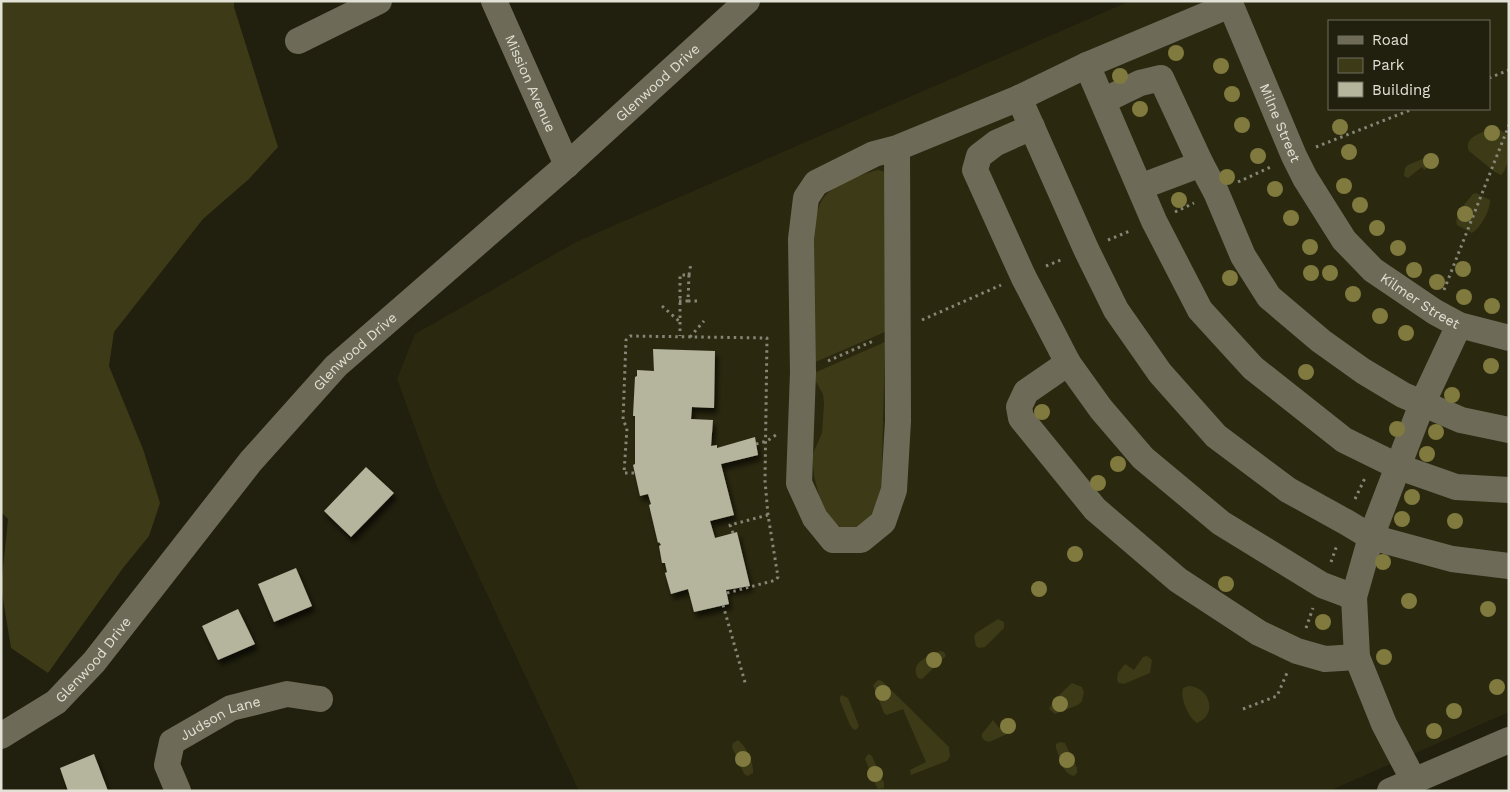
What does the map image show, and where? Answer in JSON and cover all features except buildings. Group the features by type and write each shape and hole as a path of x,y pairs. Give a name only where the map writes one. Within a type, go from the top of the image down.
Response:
{"street":[{"path":"298,41 379,1"},
{"name":"Mission Avenue","path":"494,1 567,165"},
{"name":"Glenwood Drive","path":"1,736 56,702 94,662 251,461 336,366 567,165 747,1"},
{"path":"897,148 898,421 894,490 883,522 861,540 833,540 815,518 799,483 803,372 802,238 806,198 816,183 874,154 897,148 1019,98 1087,65 1229,3"},
{"name":"Milne Street","path":"1229,3 1294,156 1305,178 1344,240"},
{"path":"1087,65 1154,222 1200,310 1254,368 1344,440 1399,467 1456,487 1509,490"},
{"path":"1103,101 1140,83 1161,78 1216,192 1243,256 1269,297 1321,342 1363,372 1403,395 1461,420 1509,430"},
{"path":"1019,98 1086,249 1116,310 1160,373 1216,436 1288,490 1371,537 1452,559 1509,566"},
{"path":"1032,127 996,143 980,156 975,170 1023,276 1068,363 1101,409 1143,458 1220,523 1322,585 1354,597"},
{"path":"1140,187 1201,164"},
{"name":"Kilmer Street","path":"1344,240 1373,270 1435,312 1459,325 1509,338"},
{"path":"1459,325 1422,404 1371,537 1354,597 1357,657 1384,724 1402,786 1509,740"},
{"path":"1068,363 1026,392 1019,407 1021,418 1095,509 1178,580 1258,633 1297,651 1325,659 1357,657"},
{"name":"Judson Lane","path":"178,791 167,765 172,742 231,708 288,694 320,699"}],"path":[{"path":"1490,78 1509,70"},
{"path":"1440,298 1509,125"},
{"path":"688,301 691,263"},
{"path":"680,336 680,275 689,275"},
{"path":"679,301 699,301"},
{"path":"662,306 680,321"},
{"path":"690,337 704,321"},
{"path":"634,473 624,472 627,428 623,420 626,340 630,336 767,338 765,481 768,515 778,577 776,580 727,593"},
{"path":"733,533 730,525 768,515"},
{"path":"724,605 746,686"}],"shaded area":[{"path":"1130,1 1509,1 1509,712 1329,791 579,791 436,485 397,379 415,334 576,242"}],"green space":[{"path":"1,1 234,1 234,7 278,147 249,179 203,219 114,332 109,366 143,449 160,503 149,536 123,568 48,673 11,648 1,587 8,519 1,512"},
{"path":"1493,128 1499,129 1509,136 1507,163 1501,175 1469,151 1468,146 1471,138"},
{"path":"1432,155 1437,156 1436,161 1424,170 1422,167 1408,178 1404,176 1405,168 1408,165"},
{"path":"878,170 886,172 885,332 813,363 814,237 819,208 826,195 839,185"},
{"path":"1476,193 1490,200 1490,204 1481,223 1472,233 1457,225 1457,217 1461,209 1473,194"},
{"path":"885,342 881,504 878,512 856,529 841,528 824,514 814,476 812,456 822,433 824,404 823,394 815,380 814,373"},
{"path":"998,619 1004,622 1004,628 985,647 979,648 976,646 974,637 976,633"},
{"path":"940,651 944,652 946,656 922,679 918,678 916,668 918,664 925,658"},
{"path":"1147,656 1152,660 1150,673 1124,684 1119,683 1117,680 1118,673 1125,664 1134,670 1143,657"},
{"path":"878,680 882,681 949,747 950,756 947,761 911,775 910,770 926,762 903,709 887,715 884,713 873,685"},
{"path":"1072,683 1082,687 1084,692 1082,701 1078,705 1055,714 1049,709 1054,700"},
{"path":"1188,686 1195,687 1201,691 1209,701 1208,713 1204,719 1197,723 1188,712 1184,702 1183,688"},
{"path":"842,695 848,698 859,726 857,729 854,730 850,725 840,701"},
{"path":"1009,718 1012,718 1016,723 1014,731 989,742 983,738 982,734 993,720 999,728"},
{"path":"738,740 747,750 751,760 753,773 748,776 744,774 732,747 733,743"},
{"path":"1060,742 1065,743 1077,768 1077,773 1074,776 1070,775 1062,765 1056,748 1056,744"},
{"path":"868,754 872,756 884,783 884,788 878,789 876,786 865,759"}]}
